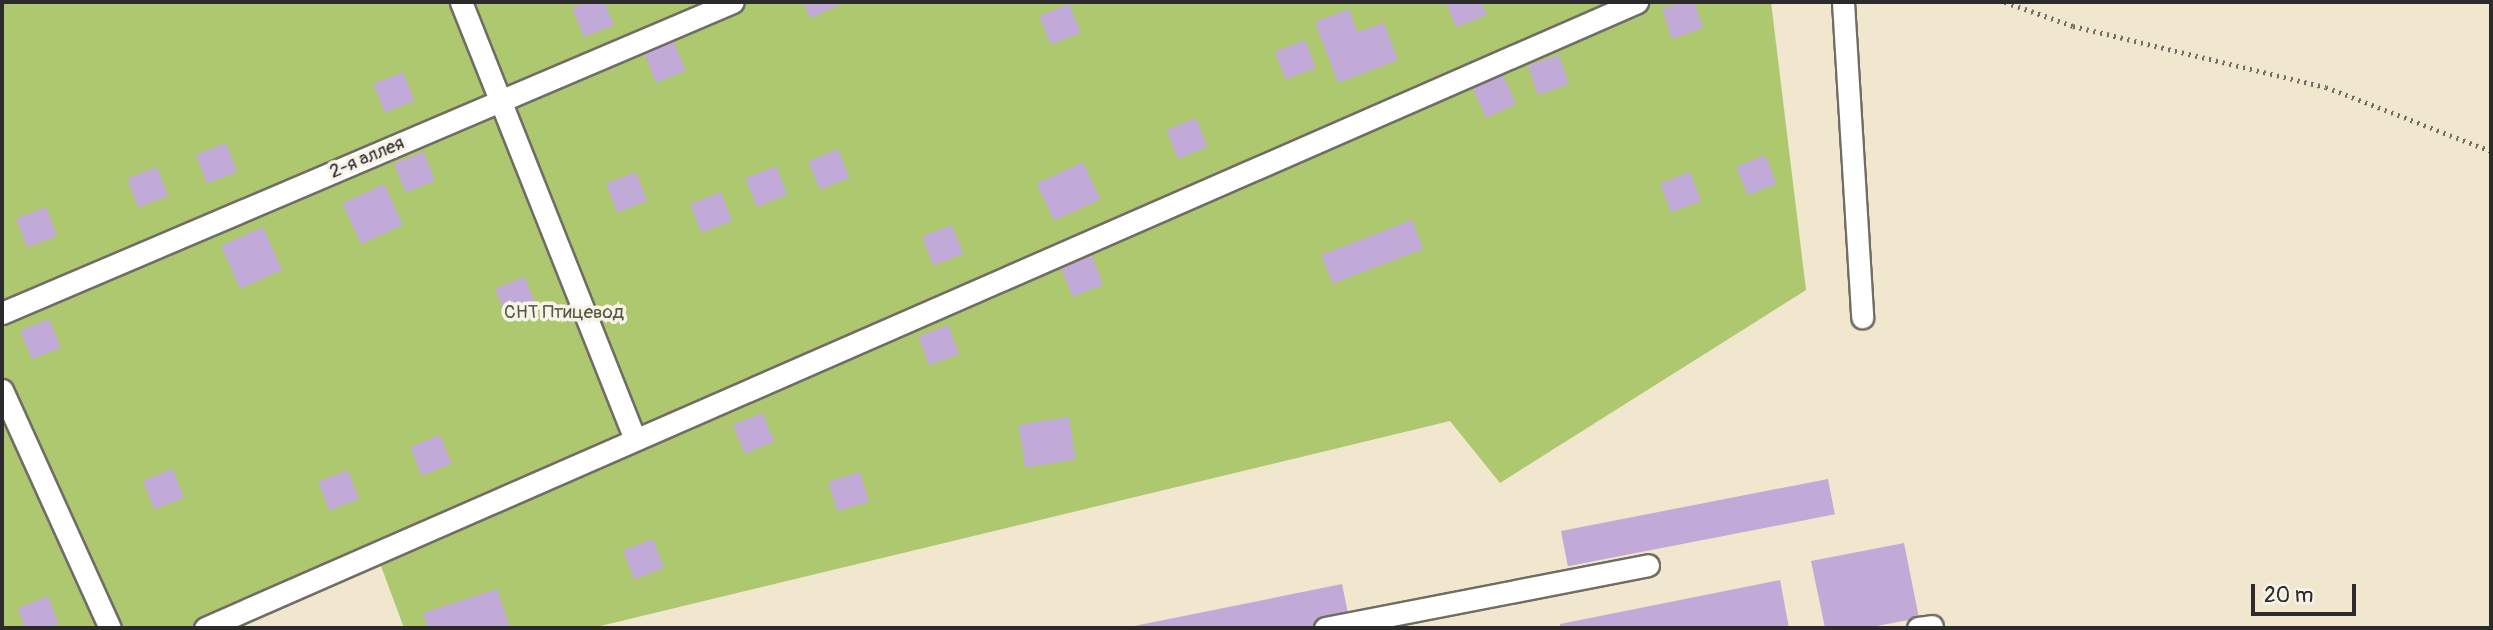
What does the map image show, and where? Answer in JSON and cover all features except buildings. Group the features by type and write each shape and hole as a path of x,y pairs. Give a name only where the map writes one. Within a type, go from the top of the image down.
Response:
{"lane":[{"path":"461,2 634,437"},
{"name":"2-я аллея","path":"2,313 733,2"},
{"path":"205,628 220,624 634,437 1635,2"},
{"path":"1843,2 1862,317"},
{"path":"2,390 110,628"},
{"path":"1325,628 1648,565"}],"path":[{"path":"2005,2 2073,26 2326,87 2491,151"}],"green space":[{"name":"СНТ Птицевод","path":"2,2 1771,2 1806,290 1500,483 1450,421 592,628 404,628 381,566 225,628 2,628"}]}
